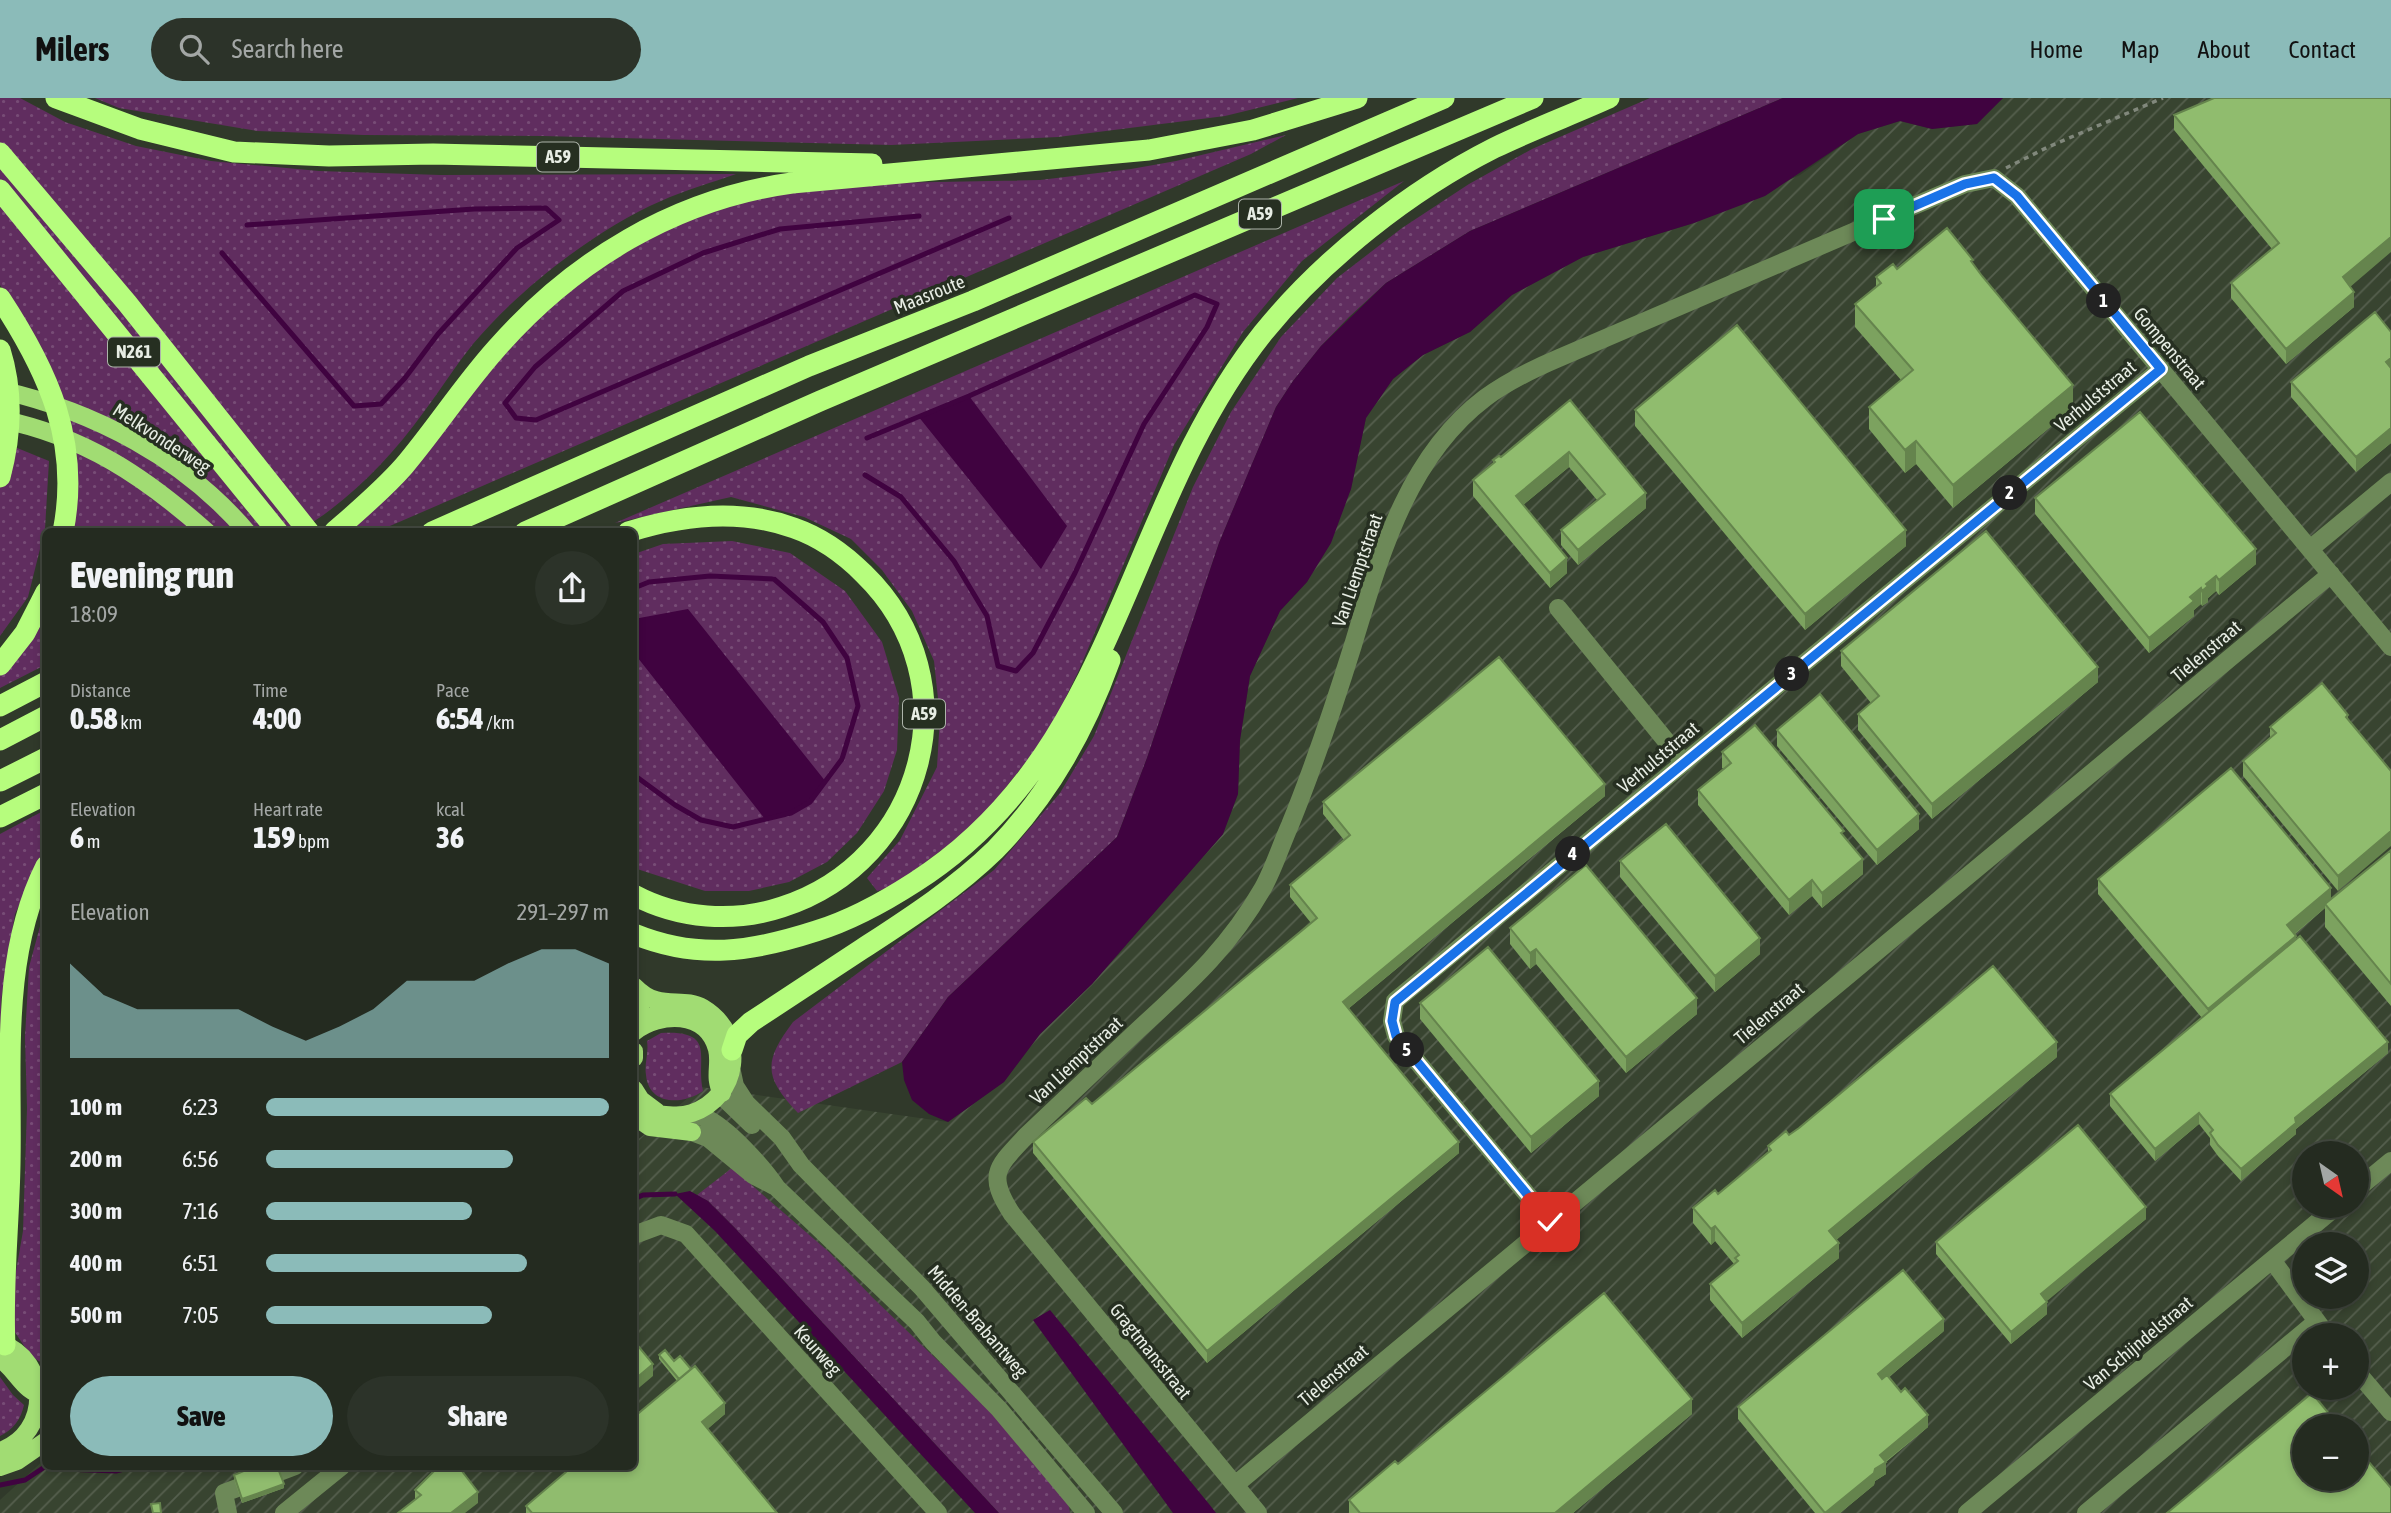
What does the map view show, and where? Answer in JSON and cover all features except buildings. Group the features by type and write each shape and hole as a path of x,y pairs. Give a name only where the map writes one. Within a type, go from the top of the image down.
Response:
{"highway":[{"name":"A59","path":"56,98 140,129 234,152 329,156 433,154 979,166"},
{"name":"A59","path":"339,528 402,468 462,389 528,313 566,280 605,252 679,214 758,188 1149,149 1252,130 1357,98"},
{"name":"Maasroute","path":"441,528 809,366 973,302 1444,98"},
{"name":"A59","path":"534,528 846,390 1533,98"},
{"path":"637,935 680,948 728,951 753,948 827,928 863,913 926,876 976,836 1022,787 1041,762 1075,705 1128,594 1178,472 1213,406 1247,354 1301,290 1338,255 1421,192 1496,147 1609,98"},
{"name":"N261","path":"0,153 127,303 306,528"},
{"name":"N261","path":"0,190 272,524"},
{"path":"0,298 27,340 44,374 65,438 68,477 63,528"},
{"path":"0,350 8,379 9,404 8,437 0,477"},
{"name":"A59","path":"637,530 707,515 751,517 794,528 831,548 876,586 899,620 918,668 924,717 922,747 916,772 898,816 869,855 830,886 799,902 768,912 737,916 711,917 673,910 637,896"},
{"path":"732,1050 737,1035 751,1022 930,904 995,849 1018,824 1057,772 1079,733 1101,686 1128,594"},
{"path":"0,665 25,633 42,600"},
{"path":"0,706 42,684"},
{"path":"0,740 42,718"},
{"path":"0,781 42,760"},
{"path":"0,817 42,796"},
{"path":"2,1349 10,1162 10,987 21,924 42,875"}],"main road":[{"name":"Melkvonderweg","path":"0,390 68,408 103,423 151,451 212,495 244,528"},
{"path":"0,419 48,432 108,458 145,480 202,528"},
{"path":"637,989 659,1010 671,1017 697,1023 709,1034 717,1050 716,1080 722,1093"},
{"path":"637,1009 645,1016 692,1003 704,1009 726,1030 732,1050 732,1072 722,1093 690,1123 677,1116 647,1124 637,1094"},
{"path":"637,1029 659,1010"},
{"path":"0,1451 16,1443 38,1425 42,1387 22,1356 2,1349"},
{"path":"0,1467 17,1461 42,1443"}],"street":[{"name":"Gompenstraat","path":"1994,178 2017,196 2391,647"},
{"name":"Van Liemptstraat","path":"1012,1214 999,1194 996,1177 1006,1158 1203,970 1243,922 1265,884 1314,766 1378,562 1398,514 1427,461 1456,425 1484,399 1518,376 1965,184 1994,178"},
{"name":"Verhulststraat","path":"1550,1222 1396,1036 1392,1021 1395,1002 2161,369"},
{"path":"2310,549 2391,482"},
{"name":"Tielenstraat","path":"1235,1485 2331,574"},
{"path":"1558,608 1684,763"},
{"name":"Midden-Brabantweg","path":"732,1072 735,1086 746,1102 782,1138 801,1165 922,1288 1114,1513"},
{"name":"Midden-Brabantweg","path":"722,1093 775,1147 801,1165"},
{"path":"690,1123 753,1175 777,1188 917,1322 999,1409 1086,1513"},
{"path":"2370,1178 2391,1161"},
{"name":"Gragtmansstraat","path":"1012,1214 1258,1513"},
{"name":"Van Schijndelstraat","path":"1966,1513 2323,1218"},
{"name":"Keurweg","path":"637,1234 661,1225 686,1234 937,1513"},
{"path":"2272,1260 2318,1323"},
{"path":"2086,1513 2292,1352"},
{"path":"2369,1386 2391,1412"},
{"path":"228,1513 225,1493 285,1470"},
{"path":"284,1513 329,1470"}],"path":[{"path":"1994,178 2008,167 2048,147 2163,98"}],"shaded area":[{"path":"0,98 20,98 65,122 136,146 211,161 319,171 440,175 736,174 679,193 636,213 585,244 535,282 473,344 410,430 381,464 333,508 303,528 74,528 75,465 17,310 0,285"},
{"path":"95,98 1298,98 1225,116 1058,137 891,145 257,131 119,108"},
{"path":"1650,98 1783,98 1470,231 1386,283 1349,317 1321,346 1276,407 1219,543 1147,758 1117,837 948,997 902,1062 798,1113 779,1089 772,1069 772,1059 783,1036 793,1022 994,870 1060,793 1094,736 1193,487 1231,412 1281,337 1337,278 1402,228 1469,184 1532,149"},
{"path":"1783,98 2003,98 1977,124 1932,129 1900,121 1858,134 1765,196 1694,223 1583,257 1512,295 1470,332 1423,355 1393,379 1366,418 1351,489 1331,543 1307,582 1280,611 1250,676 1240,740 1238,794 1223,834 1092,984 1040,1034 1004,1082 948,1122 929,1114 912,1100 904,1080 902,1062 948,997 1117,837 1147,758 1219,543 1276,407 1321,346 1386,283 1470,231"},
{"path":"2003,98 2391,98 2391,1513 0,1513 0,1500 42,1462 42,1470 637,1470 637,1140 701,1087 948,1122 1004,1082 1040,1034 1092,984 1223,834 1238,794 1240,740 1250,676 1280,611 1307,582 1351,489 1366,418 1393,379 1423,355 1470,332 1512,295 1583,257 1694,223 1800,175 1858,134 1900,121 1932,129 1977,124"},
{"path":"1286,135 1251,154 385,528 347,528 516,338 589,275 648,239 699,215 774,194 884,183 1040,180 1176,161"},
{"path":"1404,181 1302,261 1243,332 1174,445 1079,670 1048,734 976,825 890,888 877,891 867,878 900,840 937,767 940,717 934,661 912,611 882,570 851,539 804,517 731,497 615,523"},
{"path":"969,396 1067,526 1041,569 918,416"},
{"path":"0,441 49,461 45,528 42,528 42,541 28,597 0,636"},
{"path":"732,541 790,553 845,591 882,642 899,698 897,750 884,791 857,833 827,862 789,882 749,891 705,891 637,869 637,553 663,544"},
{"path":"688,609 826,782 812,797 799,807 765,819 637,657 637,618"},
{"path":"42,618 42,667 0,688 0,676 29,642"},
{"path":"42,812 42,856 15,914 1,1001 4,1102 0,1231 0,834"},
{"path":"42,919 42,1363 31,1356 14,1331 11,1300 23,1231 27,1108 25,1037 29,967"},
{"path":"661,1033 679,1033 697,1041 700,1048 703,1091 695,1096 677,1100 668,1100 653,1093 646,1075 647,1041"},
{"path":"732,1168 829,1252 991,1412 1068,1501 1070,1513 999,1513 734,1227 708,1201 697,1195"},
{"path":"690,1191 708,1201 734,1227 999,1513 975,1513 715,1231 675,1194"},
{"path":"1050,1310 1216,1513 1173,1513 1033,1320"},
{"path":"0,1377 24,1405 16,1424 0,1436"}],"waterway":[{"path":"222,253 354,406 381,404 405,378 438,334 517,248 559,220 546,208 474,209 247,225"},
{"path":"919,216 780,229 703,253 623,291 535,367 505,403 516,418 536,420 1009,218"},
{"path":"865,475 901,497 954,561 987,616 998,666 1016,671 1033,653 1075,573 1144,424 1207,327 1217,304 1195,295 969,396 867,438"},
{"path":"637,587 649,582 710,576 774,579 823,622 847,658 858,706 842,759 810,802 791,813 733,827 701,820 637,777"},
{"path":"637,1198 675,1194"},
{"path":"0,1485 25,1480 42,1469"},
{"path":"90,1470 120,1470"}],"route":[{"path":"1550,1222 1396,1036 1392,1021 1395,1002 2161,369 2017,196 1994,178 1965,184 1884,219"}]}
